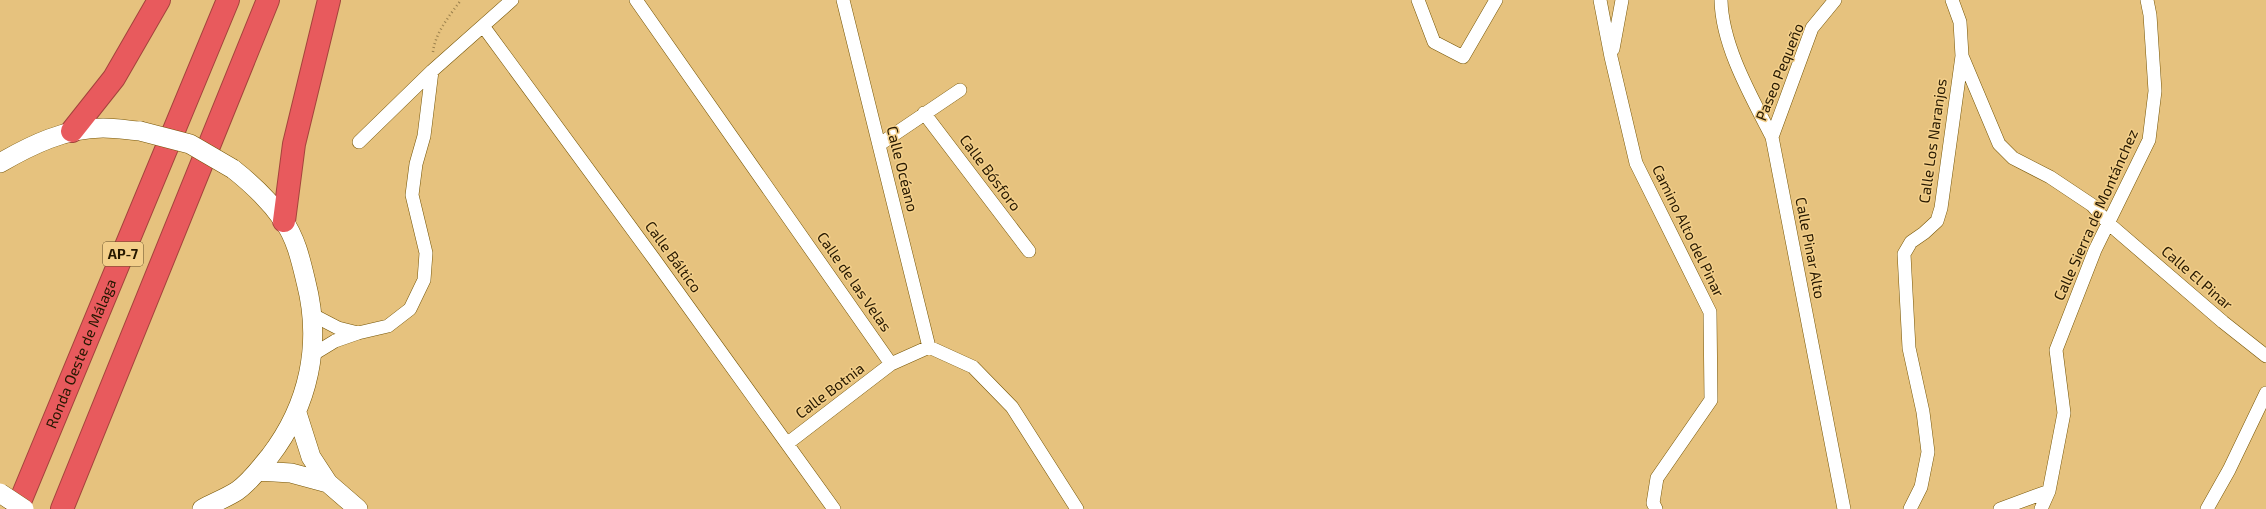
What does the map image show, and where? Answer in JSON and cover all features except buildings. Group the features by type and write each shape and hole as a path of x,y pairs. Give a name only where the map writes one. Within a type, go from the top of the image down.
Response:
{"highway":[{"path":"72,132 114,78 159,0"},
{"name":"Ronda Oeste de Málaga","path":"17,509 228,0"},
{"name":"AP-7","path":"62,509 268,0"},
{"path":"284,221 294,144 329,0"}],"main road":[{"path":"0,163 28,147 72,132 103,128 140,131 190,144 233,169 258,190 284,221 299,252 313,315 312,355 307,385 297,413 282,440 258,471 237,490 202,509"},
{"path":"297,413 311,456 328,483 358,509"},
{"path":"258,471 291,473 328,483"},
{"path":"0,494 24,509"}],"street":[{"path":"359,142 432,71 512,0"},
{"name":"Calle de las Velas","path":"636,0 891,364"},
{"name":"Calle Océano","path":"843,0 880,144 929,347"},
{"path":"1418,0 1434,42 1463,56 1496,0"},
{"name":"Camino Alto del Pinar","path":"1600,0 1611,57 1636,163 1710,312 1711,400 1656,478 1653,503 1656,509"},
{"path":"1611,57 1622,0"},
{"name":"Calle Pinar Alto","path":"1722,0 1724,31 1749,92 1772,137 1844,509"},
{"name":"Paseo Pequeño","path":"1772,137 1812,28 1835,0"},
{"name":"Calle Los Naranjos","path":"1910,509 1921,486 1928,452 1923,412 1909,348 1904,254 1911,242 1937,221 1941,208 1962,56 1960,22 1952,0"},
{"name":"Calle Sierra de Montánchez","path":"2041,509 2049,491 2064,413 2056,350 2095,250 2149,140 2155,91 2150,15 2147,0"},
{"name":"Calle Báltico","path":"483,26 788,443 834,509"},
{"name":"Calle El Pinar","path":"1962,56 1999,144 2013,158 2050,177 2092,205 2108,223 2223,322 2266,356"},
{"path":"312,355 336,341 358,333 388,326 410,309 424,280 426,253 412,195 416,164 424,136 432,71"},
{"path":"880,144 960,90"},
{"name":"Calle Bósforo","path":"924,113 1029,251"},
{"path":"313,315 338,328 358,333"},
{"path":"891,364 929,347 973,367 1012,407 1077,509"},
{"name":"Calle Botnia","path":"788,443 891,364"},
{"path":"2207,509 2229,470 2266,393"},
{"path":"2000,509 2049,491"}],"path":[{"path":"432,71 434,44 448,17 461,0"}]}
